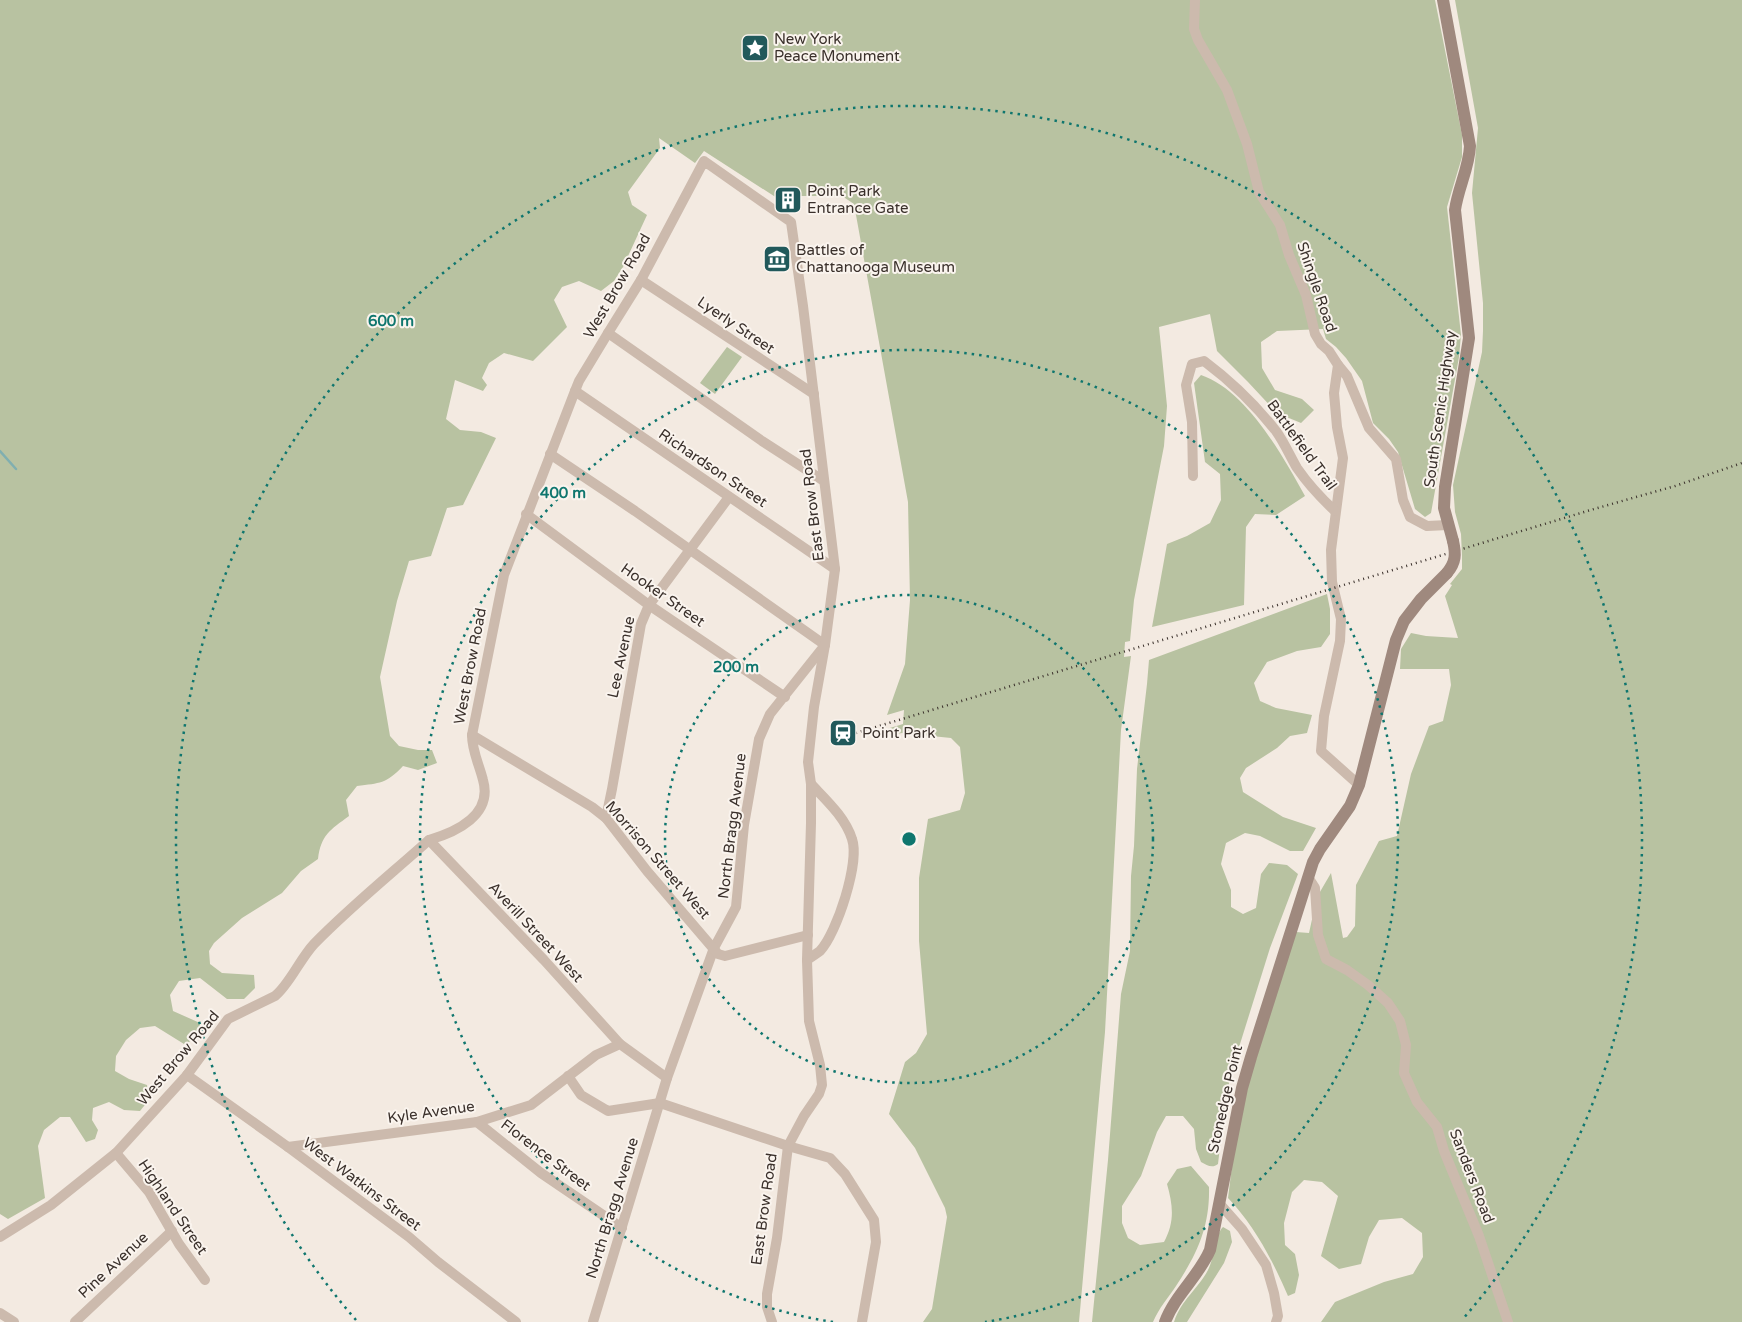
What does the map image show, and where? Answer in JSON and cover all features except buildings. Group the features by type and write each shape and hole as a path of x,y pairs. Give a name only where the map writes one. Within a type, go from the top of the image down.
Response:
{"main road":[{"name":"South Scenic Highway","path":"1308,877 1320,849 1350,806 1359,785 1396,640 1404,621 1421,599 1453,566 1456,555 1444,508 1445,487 1469,338 1455,210 1458,193 1470,157 1470,146 1443,0"},
{"name":"Stonedge Point","path":"1165,1322 1178,1296 1206,1260 1210,1250 1242,1088 1308,877"}],"street":[{"name":"Shingle Road","path":"1195,0 1194,29 1198,40 1227,90 1248,144 1259,192 1280,225 1288,255 1306,295 1315,334 1320,344 1329,351 1347,376 1369,428 1396,458 1403,500 1410,517 1427,526 1448,525"},
{"name":"East Brow Road","path":"704,161 791,222 835,570 814,707 808,762 811,784 807,960 809,1021 820,1065 822,1085 819,1094 804,1116 788,1146 777,1238 767,1294 767,1307 772,1322"},
{"name":"West Brow Road","path":"0,1237 51,1205 116,1153 187,1075 228,1019 275,996 281,991 299,963 326,932 430,840 459,828 471,820 480,810 484,797 484,782 475,757 472,735 501,585 526,514 579,381 641,280 704,161"},
{"name":"Lyerly Street","path":"641,280 814,394"},
{"path":"608,333 762,441 824,481"},
{"name":"Battlefield Trail","path":"1193,476 1192,422 1186,386 1192,364 1204,361 1230,380 1248,398 1277,432 1303,476 1319,497 1335,511"},
{"path":"1338,365 1334,393 1337,428 1343,458 1331,550 1332,582 1341,618 1340,641 1324,716 1320,751 1359,785"},
{"name":"Richardson Street","path":"575,391 835,570"},
{"path":"550,454 825,645"},
{"name":"Lee Avenue","path":"606,818 641,624 649,605 729,497"},
{"name":"Hooker Street","path":"526,514 649,605 785,696"},
{"name":"North Bragg Avenue","path":"593,1322 667,1078 714,948 736,908 744,825 759,739 770,714 825,645"},
{"name":"Morrison Street West","path":"472,735 592,807 606,818 647,871 714,948"},
{"path":"807,960 820,950 832,931 844,900 854,862 854,848 846,825 811,784"},
{"name":"Averill Street West","path":"430,840 544,960 620,1044 667,1078"},
{"name":"Sanders Road","path":"1308,877 1314,888 1318,935 1326,959 1347,970 1368,985 1388,1003 1400,1021 1406,1045 1404,1073 1417,1102 1438,1127 1444,1151 1479,1236 1508,1322"},
{"path":"714,948 718,954 725,956 808,935"},
{"name":"Kyle Avenue","path":"288,1147 477,1122 532,1104 596,1055 620,1044"},
{"name":"West Watkins Street","path":"187,1075 409,1237 438,1262 516,1322"},
{"path":"568,1076 581,1095 608,1111 660,1103 788,1146 830,1158 845,1174 874,1220 876,1242 862,1322"},
{"name":"Florence Street","path":"477,1122 541,1173 622,1228"},
{"name":"Highland Street","path":"116,1153 148,1192 179,1244 204,1280"},
{"path":"1219,1203 1242,1229 1266,1265 1274,1293 1278,1316 1276,1322"},
{"name":"Pine Avenue","path":"75,1322 172,1231"},
{"path":"0,1313 14,1322"}],"green space":[{"path":"0,0 1435,0 1462,135 1462,157 1447,207 1461,335 1459,357 1431,513 1425,517 1415,509 1398,452 1389,439 1373,423 1362,381 1346,358 1326,339 1323,329 1277,331 1261,342 1262,368 1275,390 1302,399 1314,410 1301,423 1277,413 1217,351 1210,314 1159,327 1167,406 1164,446 1134,600 1130,641 1125,642 1124,657 1131,656 1121,730 1105,1032 1079,1322 923,1322 932,1309 947,1217 945,1208 915,1148 889,1114 905,1062 916,1053 927,1034 919,941 919,878 928,819 960,810 965,793 960,747 951,738 902,733 889,735 880,731 903,724 904,710 887,715 905,664 910,600 908,502 854,204 842,196 777,198 704,151 695,163 659,138 660,148 628,192 632,205 647,215 623,267 614,281 601,291 579,281 562,287 554,300 567,327 533,361 504,353 489,363 482,378 487,385 483,391 455,380 446,419 460,430 481,432 496,438 463,505 447,508 431,556 409,561 397,601 380,677 390,736 399,746 418,750 432,750 437,763 418,770 403,766 382,782 357,786 346,800 349,816 337,825 324,839 318,859 301,871 282,893 242,918 214,943 209,951 210,964 222,973 254,975 255,988 244,999 227,999 200,978 179,981 170,995 173,1011 200,1023 198,1038 184,1044 155,1026 140,1028 126,1040 116,1056 115,1071 129,1079 147,1085 148,1101 140,1111 124,1110 109,1102 93,1108 92,1120 98,1130 95,1139 86,1142 70,1117 60,1117 44,1130 38,1146 45,1198 8,1219 0,1214"},
{"path":"1455,0 1742,0 1742,1322 1321,1322 1335,1302 1384,1282 1413,1274 1423,1257 1422,1233 1402,1218 1379,1220 1369,1237 1361,1264 1339,1269 1321,1256 1338,1196 1322,1182 1304,1180 1292,1192 1284,1223 1285,1245 1295,1254 1299,1275 1295,1293 1288,1296 1262,1244 1228,1198 1233,1158 1247,1087 1296,932 1309,933 1317,897 1331,873 1343,938 1347,937 1355,926 1356,885 1379,841 1397,836 1411,774 1429,726 1443,721 1451,685 1449,669 1400,669 1401,649 1411,633 1458,638 1445,596 1452,585 1450,584 1462,569 1461,534 1455,512 1453,485 1482,352 1483,303 1472,193 1478,128"},
{"path":"727,347 742,357 715,394 700,383"},
{"path":"1201,375 1217,383 1248,409 1286,462 1305,496 1276,515 1255,514 1246,527 1244,605 1152,627 1167,544 1187,536 1210,523 1221,500 1220,474 1205,462 1194,383"},
{"path":"1327,594 1330,609 1330,634 1321,647 1297,651 1267,662 1254,683 1260,701 1276,708 1312,715 1307,733 1290,736 1277,748 1246,768 1240,778 1243,792 1283,817 1316,828 1303,851 1290,851 1260,836 1245,833 1226,843 1221,864 1231,890 1231,907 1243,914 1256,908 1261,874 1269,863 1287,865 1298,874 1270,948 1235,1060 1226,1095 1218,1164 1212,1166 1201,1162 1196,1149 1194,1129 1183,1116 1166,1116 1157,1132 1141,1176 1122,1206 1122,1223 1128,1238 1140,1245 1164,1242 1168,1235 1172,1213 1167,1184 1177,1169 1191,1166 1209,1187 1207,1215 1201,1240 1190,1263 1153,1322 1092,1322 1108,1160 1121,994 1130,951 1131,876 1137,769 1149,660"},
{"path":"1223,1227 1230,1231 1232,1242 1224,1263 1187,1322 1174,1322 1181,1307 1208,1270 1218,1236"}],"waterway":[{"path":"0,451 16,469"}],"railway":[{"path":"856,733 1675,486 1742,463"}],"place":[{"name":"New York Peace Monument","path":"755,48"},
{"name":"Point Park Entrance Gate","path":"788,200"},
{"name":"Battles of Chattanooga Museum","path":"777,259"},
{"name":"Point Park","path":"843,733"}]}
